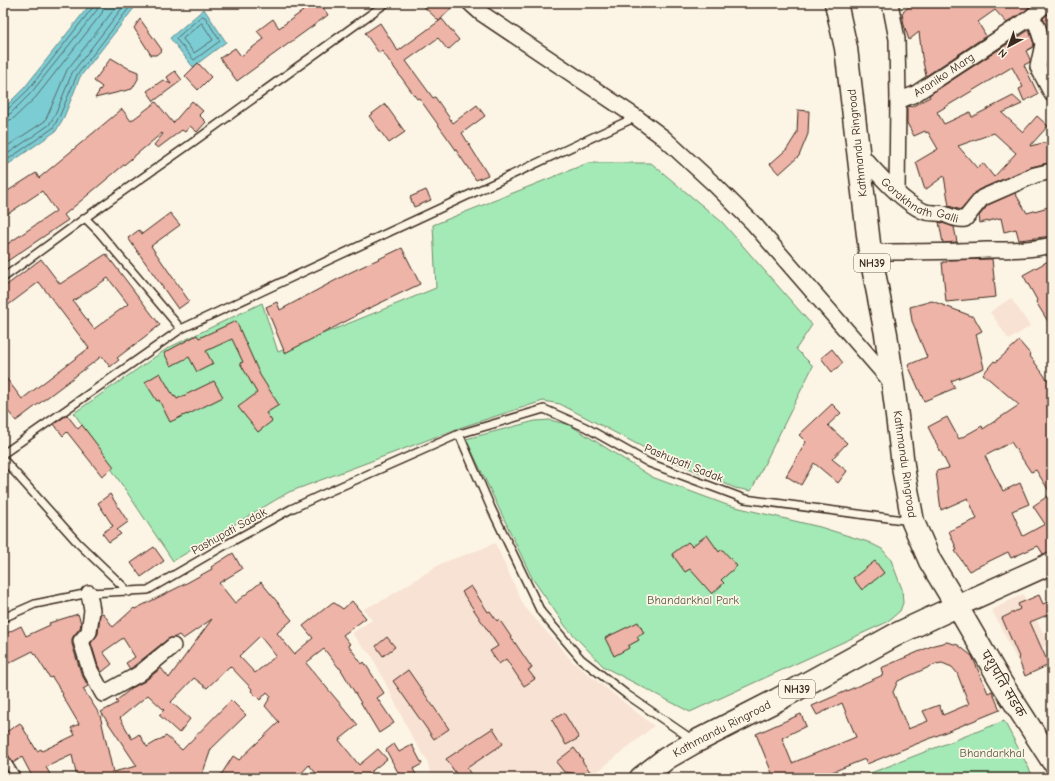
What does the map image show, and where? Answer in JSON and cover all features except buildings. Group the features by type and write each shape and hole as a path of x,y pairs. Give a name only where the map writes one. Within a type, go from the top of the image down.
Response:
{"highway":[{"name":"Kathmandu Ringroad","path":"641,778 667,758 695,742 777,700 897,634 957,606 930,561 913,522 904,473 886,334 870,252 846,48 836,3"}],"main road":[{"path":"957,606 1052,563"},
{"name":"पशुपति सडक","path":"957,606 1001,682 1052,761"}],"street":[{"path":"470,3 481,13 636,117 664,138 715,185 754,224 893,384"},
{"path":"890,3 897,40 897,193"},
{"name":"Araniko Marg","path":"898,102 915,94 1030,18 1047,3"},
{"path":"1030,18 1037,24 1043,44 1038,67 1052,94"},
{"name":"Gorakhnath Galli","path":"858,152 897,193 924,212 943,214 958,220 965,219 982,198 1035,175 1052,171"},
{"path":"870,252 1012,250 1039,248 1052,245"},
{"path":"89,593 92,610 89,632 81,642 90,670 103,694 139,674 173,646"}],"lane":[{"path":"3,278 386,3"},
{"path":"3,454 181,329 636,117"},
{"path":"85,218 99,232 181,329"},
{"name":"Pashupati Sadak","path":"3,618 35,604 89,593 148,590 291,509 459,434 544,409 585,427 649,463 745,499 913,522"},
{"path":"459,434 491,508 541,612 581,659 626,694 695,742"},
{"path":"3,459 78,544 130,592"},
{"path":"3,756 17,778"}],"shaded area":[{"path":"1011,298 1030,326 1009,340 990,312"},
{"path":"495,543 524,606 573,662 654,726 590,778 434,778 430,772 427,760 412,737 372,656 352,633 372,620 363,609 385,599 442,563"},
{"path":"1023,594 1049,644 1017,660 992,610"}],"green space":[{"path":"588,163 651,163 722,222 812,325 796,349 813,366 751,491 735,488 656,454 560,404 543,401 462,427 289,492 173,561 74,413 168,348 262,303 278,352 436,288 433,225"},
{"name":"Bhandarkhal Park","path":"550,420 570,425 652,477 727,505 820,527 868,542 882,549 891,560 902,589 903,603 900,611 885,623 690,712 604,667 566,627 532,578 466,439 535,421"},
{"name":"Bhandarkhal","path":"1004,721 1034,778 858,778"}],"water":[{"path":"91,3 138,3 80,77 64,117 56,131 3,168 3,109 25,87"},
{"path":"204,9 226,42 193,67 170,38"}]}
